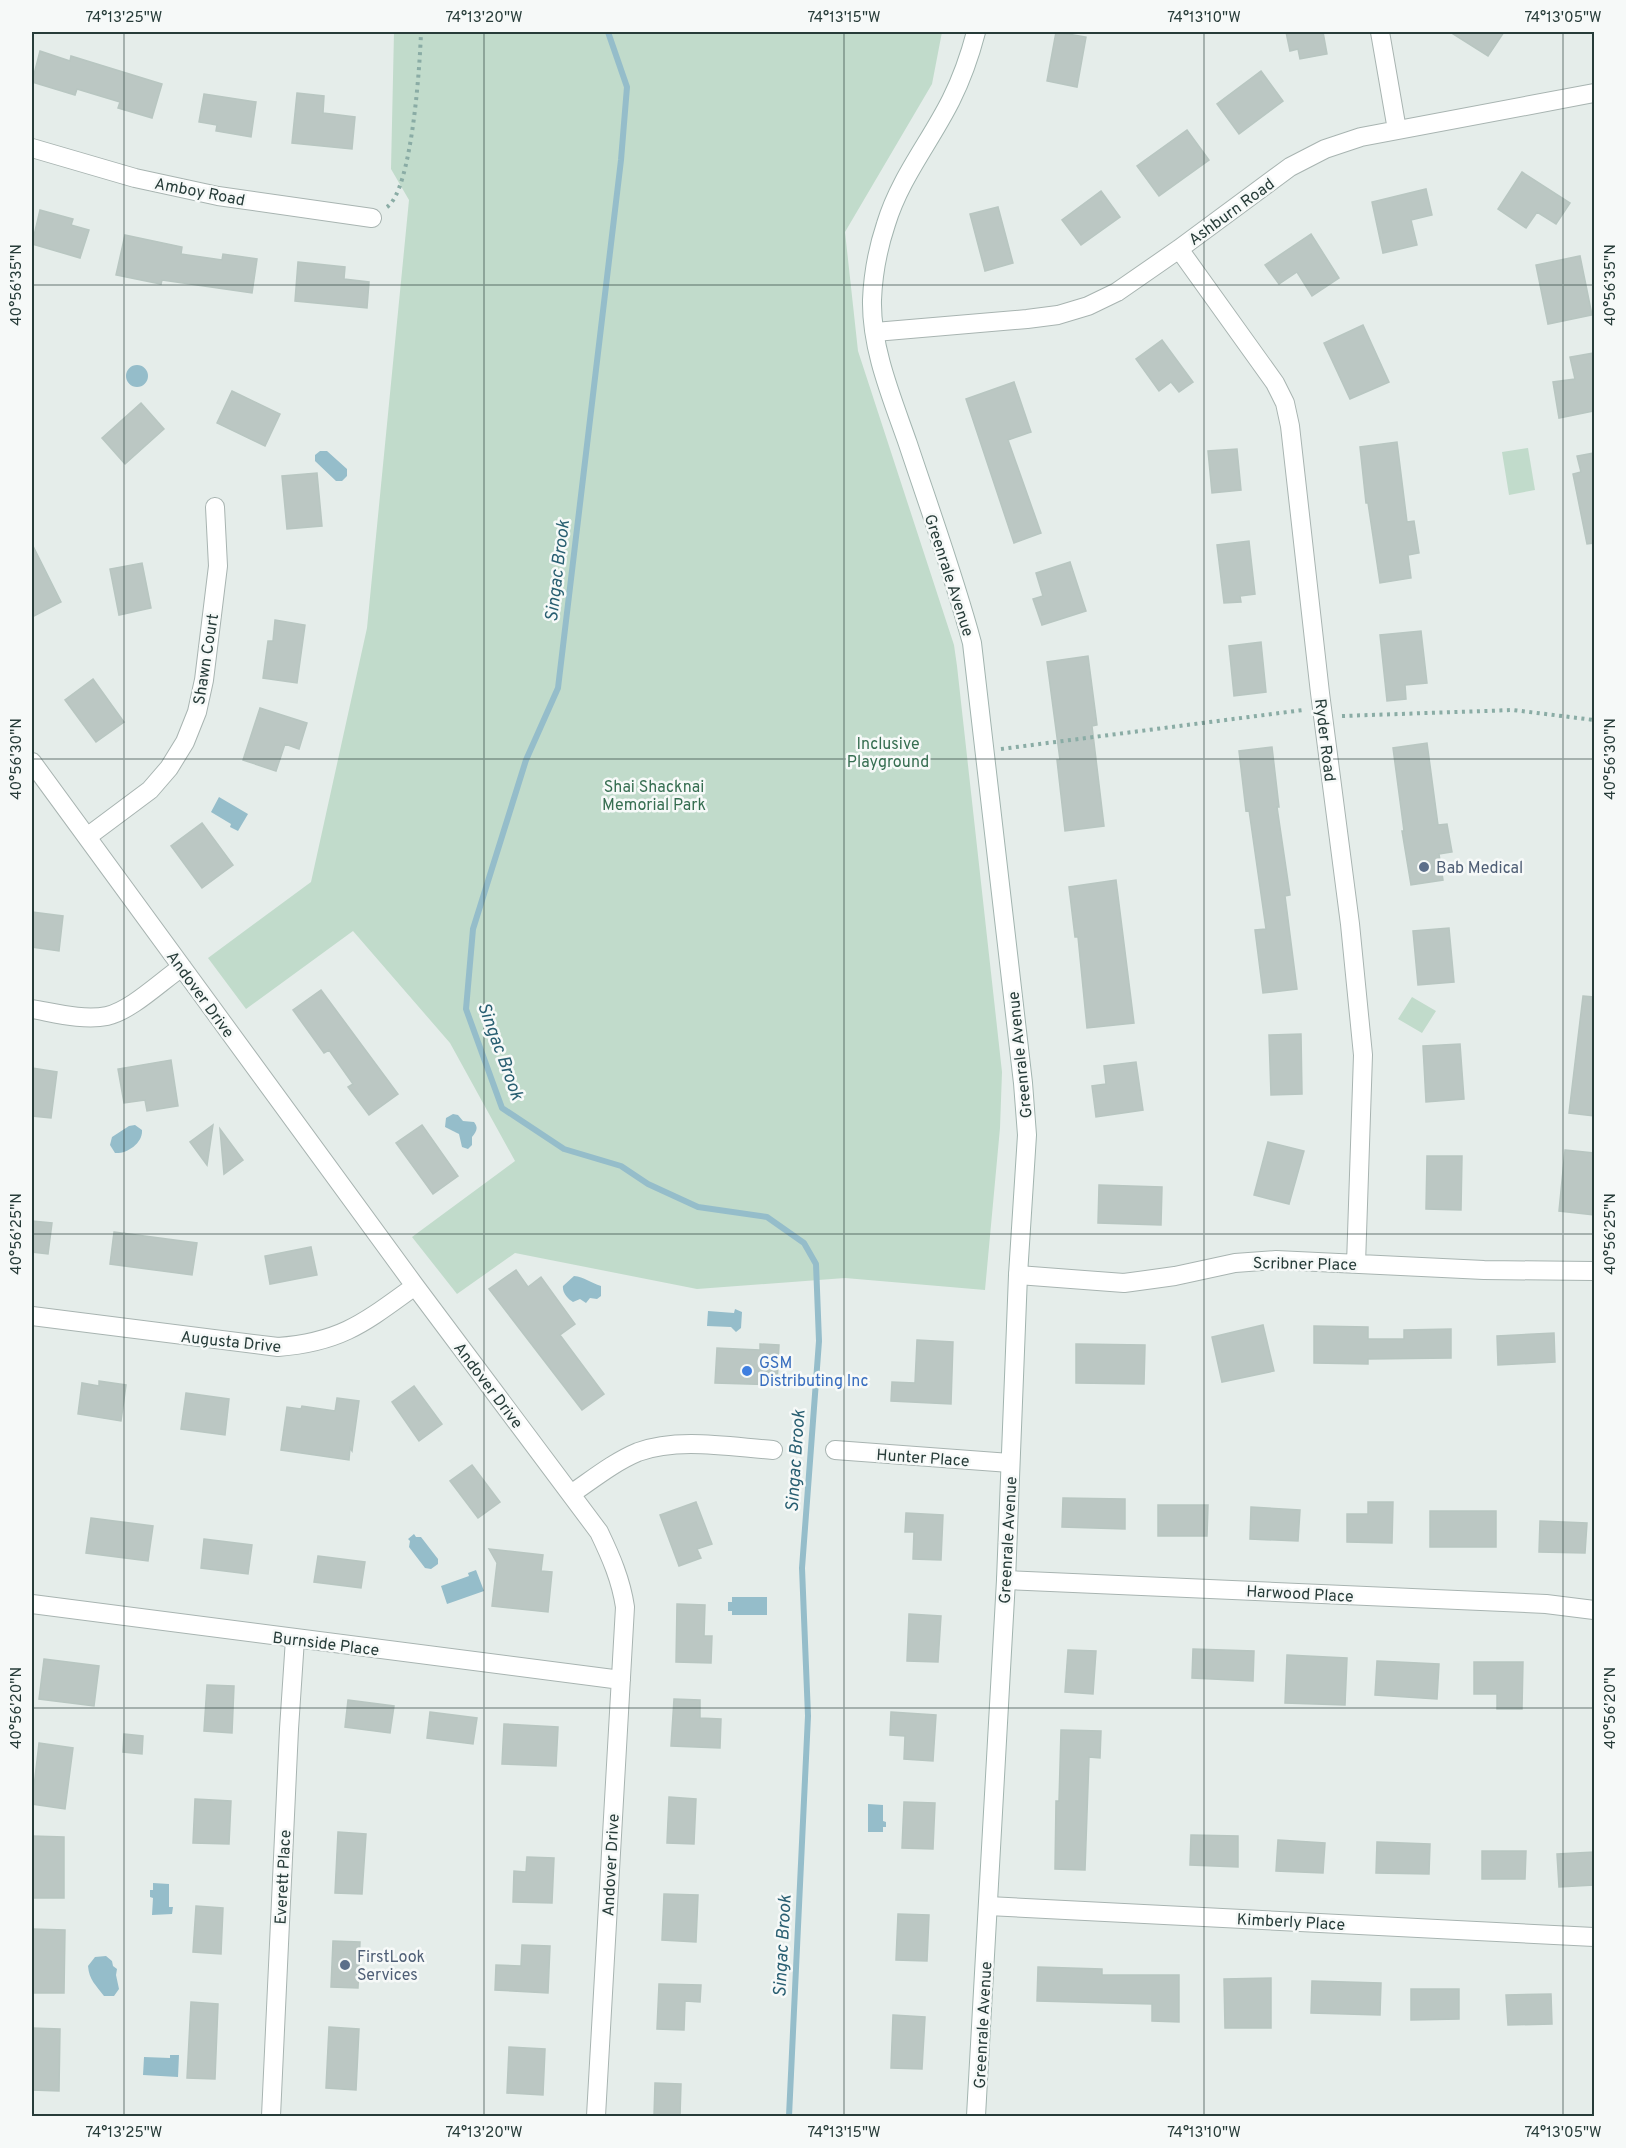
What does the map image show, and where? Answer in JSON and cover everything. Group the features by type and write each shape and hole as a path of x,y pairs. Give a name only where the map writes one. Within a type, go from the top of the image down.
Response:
{"street":[{"name":"Greenrale Avenue","path":"976,32 951,100 904,180 887,221 877,256 872,300 875,332 885,379 959,595 972,643 1027,1134 1018,1275 1006,1580 976,2116"},
{"path":"1380,32 1397,130"},
{"name":"Ashburn Road","path":"875,332 1058,315 1088,306 1117,292 1290,167 1325,149 1361,137 1594,93"},
{"name":"Amboy Road","path":"32,148 135,178 218,196 372,218"},
{"name":"Ryder Road","path":"1179,249 1275,383 1284,403 1290,426 1363,1055 1356,1264"},
{"name":"Shawn Court","path":"87,837 150,790 185,742 197,712 204,680 218,566 215,507"},
{"name":"Andover Drive","path":"32,762 415,1287 599,1532 622,1586 625,1606 596,2116"},
{"path":"32,1010 88,1017 105,1016 122,1011 182,967"},
{"name":"Scribner Place","path":"1018,1275 1124,1283 1245,1262 1276,1260 1484,1270 1594,1271"},
{"name":"Augusta Drive","path":"32,1316 278,1347 306,1345 334,1337 361,1325 415,1287"},
{"path":"571,1494 614,1464 656,1447 682,1444 773,1450"},
{"name":"Hunter Place","path":"835,1450 1011,1463"},
{"name":"Harwood Place","path":"1006,1580 1546,1604 1594,1610"},
{"name":"Burnside Place","path":"32,1604 621,1680"},
{"name":"Everett Place","path":"271,2116 295,1639"},
{"name":"Kimberly Place","path":"988,1906 1594,1937"}],"path":[{"path":"372,218 393,204 403,180 419,79 421,32"},
{"path":"986,752 1322,712 1514,710 1594,720"}],"green space":[{"name":"Shai Shacknai Memorial Park","path":"394,32 942,32 932,84 845,232 858,351 954,645 957,666 1002,1072 1000,1128 985,1290 845,1278 697,1289 515,1253 457,1294 412,1237 515,1161 450,1043 353,931 246,1009 208,958 311,882 367,628 409,200 391,169"},
{"path":"1528,448 1535,490 1509,495 1502,452"},
{"path":"1412,997 1436,1011 1422,1033 1398,1019"}],"water":[{"path":"133,365 141,365 148,372 148,380 141,387 133,387 126,380 126,372"},
{"path":"320,451 327,451 347,469 347,476 342,481 336,481 315,461 315,455"},
{"path":"219,797 248,814 238,831 211,812"},
{"path":"453,1114 458,1115 463,1121 476,1124 472,1145 468,1149 462,1147 459,1134 445,1127 446,1118"},
{"path":"135,1125 142,1130 140,1139 133,1147 124,1152 115,1153 110,1145 112,1137 129,1126"},
{"path":"574,1276 601,1286 601,1296 597,1299 590,1298 586,1303 580,1299 571,1301 564,1293 563,1286"},
{"path":"735,1309 742,1312 741,1328 736,1332 731,1327 707,1326 708,1311 734,1313"},
{"path":"414,1534 416,1537 421,1537 438,1559 438,1564 431,1569 425,1568 409,1547 408,1539"},
{"path":"476,1570 484,1591 447,1604 441,1586 469,1576 468,1573"},
{"path":"732,1597 767,1597 767,1615 732,1615 732,1611 728,1611 728,1602 732,1602"},
{"path":"868,1804 883,1805 883,1821 886,1822 886,1827 883,1827 883,1832 868,1832"},
{"path":"153,1883 169,1884 169,1907 173,1907 172,1914 152,1915 153,1898 150,1897 150,1890 153,1890"},
{"path":"106,1956 117,1969 119,1989 114,1996 104,1996 93,1982 88,1966 95,1957"},
{"path":"170,2055 179,2055 178,2077 143,2075 144,2057 170,2058"}],"building":[{"path":"1056,32 1086,37 1077,87 1047,81"},
{"path":"1286,32 1323,32 1327,54 1300,59 1298,49 1290,51"},
{"path":"1450,32 1504,32 1488,56"},
{"path":"40,51 70,61 71,56 162,84 152,118 118,108 120,102 77,89 75,95 32,82"},
{"path":"1261,71 1283,101 1239,134 1217,104"},
{"path":"297,93 324,96 323,113 355,117 352,149 292,143"},
{"path":"204,94 256,102 251,137 216,131 217,125 199,122"},
{"path":"1187,130 1209,160 1159,196 1137,166"},
{"path":"1522,172 1570,203 1556,224 1537,212 1526,228 1498,209"},
{"path":"1426,189 1432,215 1411,220 1417,245 1383,253 1372,202"},
{"path":"1101,191 1120,217 1081,245 1062,220"},
{"path":"998,207 1013,263 985,271 970,214"},
{"path":"40,210 73,219 71,225 89,230 80,258 32,244"},
{"path":"1311,234 1339,278 1312,296 1297,272 1279,284 1265,265"},
{"path":"125,235 182,247 181,254 222,260 223,254 257,259 252,293 162,280 161,284 116,275"},
{"path":"1580,256 1592,315 1548,324 1536,265"},
{"path":"298,262 345,267 344,279 369,282 367,308 295,301"},
{"path":"1363,325 1389,382 1350,399 1324,343"},
{"path":"1162,340 1193,382 1179,392 1171,382 1159,391 1136,359"},
{"path":"1594,353 1594,411 1559,418 1553,382 1575,379 1570,357"},
{"path":"1014,382 1031,432 1008,440 1041,533 1014,543 966,399"},
{"path":"232,391 280,414 265,446 217,423"},
{"path":"141,403 164,429 125,464 102,438"},
{"path":"1397,442 1407,522 1414,521 1419,553 1408,555 1411,578 1380,583 1368,503 1366,503 1360,447"},
{"path":"1237,449 1241,490 1212,493 1208,451"},
{"path":"1594,453 1594,543 1587,544 1573,474 1581,472 1577,456"},
{"path":"317,473 322,526 287,529 282,476"},
{"path":"1249,541 1255,594 1240,596 1241,602 1224,603 1217,545"},
{"path":"32,544 61,602 32,617"},
{"path":"1070,562 1086,611 1042,625 1033,599 1043,596 1036,573"},
{"path":"142,563 151,608 119,615 110,569"},
{"path":"275,620 305,625 297,683 263,678 268,641 273,641"},
{"path":"1421,631 1427,683 1405,685 1406,699 1387,701 1380,635"},
{"path":"1261,642 1266,692 1234,696 1229,646"},
{"path":"1088,656 1097,725 1092,726 1104,826 1065,831 1057,760 1060,760 1047,662"},
{"path":"93,679 124,722 96,742 65,700"},
{"path":"260,708 307,723 299,749 285,744 276,771 243,760"},
{"path":"1427,743 1438,825 1447,824 1452,852 1439,854 1443,880 1411,885 1402,831 1404,831 1393,748"},
{"path":"1272,747 1279,807 1277,807 1290,895 1285,896 1297,989 1263,993 1255,930 1266,929 1249,810 1246,811 1239,751"},
{"path":"202,823 233,865 202,888 171,846"},
{"path":"1116,880 1134,1023 1087,1028 1078,937 1075,937 1069,887"},
{"path":"32,912 63,916 59,951 32,947"},
{"path":"1449,928 1454,982 1418,985 1413,931"},
{"path":"321,990 398,1094 369,1115 348,1087 353,1084 329,1050 324,1053 293,1010"},
{"path":"1583,996 1594,997 1594,1116 1569,1113"},
{"path":"1301,1034 1302,1094 1271,1095 1269,1035"},
{"path":"1460,1044 1464,1099 1426,1102 1423,1046"},
{"path":"171,1060 178,1106 147,1111 145,1100 124,1103 118,1069"},
{"path":"1136,1062 1143,1110 1096,1117 1092,1086 1106,1084 1104,1066"},
{"path":"32,1068 57,1072 51,1118 32,1116"},
{"path":"213,1125 207,1165 190,1142"},
{"path":"422,1125 458,1176 433,1194 396,1143"},
{"path":"220,1129 243,1160 224,1174"},
{"path":"1268,1142 1304,1151 1289,1204 1254,1195"},
{"path":"1565,1150 1594,1153 1594,1215 1559,1211"},
{"path":"1427,1156 1462,1156 1461,1210 1426,1209"},
{"path":"1099,1185 1162,1187 1161,1225 1098,1223"},
{"path":"32,1221 52,1223 48,1254 32,1252"},
{"path":"114,1232 197,1243 192,1275 110,1264"},
{"path":"311,1247 317,1275 270,1284 265,1256"},
{"path":"516,1270 528,1287 541,1277 575,1324 560,1335 604,1394 582,1410 489,1289"},
{"path":"1263,1325 1274,1371 1222,1382 1212,1337"},
{"path":"1314,1326 1368,1327 1368,1339 1404,1339 1404,1330 1451,1329 1451,1358 1368,1359 1368,1364 1314,1363"},
{"path":"1554,1333 1555,1362 1498,1365 1497,1336"},
{"path":"917,1340 953,1342 951,1404 891,1401 892,1382 915,1383"},
{"name":"GSM Distributing Inc","path":"760,1344 779,1345 777,1385 715,1383 717,1348 760,1350"},
{"path":"1076,1344 1145,1345 1144,1384 1076,1383"},
{"path":"99,1381 126,1385 121,1421 78,1414 82,1383 99,1386"},
{"path":"414,1386 442,1424 419,1441 392,1402"},
{"path":"186,1393 229,1399 225,1435 181,1429"},
{"path":"337,1398 359,1401 349,1460 281,1450 287,1407 301,1409 302,1406 335,1411"},
{"path":"472,1465 500,1502 478,1518 450,1481"},
{"path":"1063,1498 1125,1499 1125,1529 1062,1527"},
{"path":"696,1502 712,1544 697,1549 701,1558 679,1566 660,1515"},
{"path":"1368,1502 1393,1502 1392,1543 1347,1542 1347,1514 1368,1514"},
{"path":"1158,1505 1208,1505 1207,1536 1158,1536"},
{"path":"1251,1507 1300,1510 1298,1541 1250,1539"},
{"path":"1430,1511 1496,1511 1496,1547 1430,1547"},
{"path":"906,1513 943,1515 941,1560 913,1559 914,1532 905,1532"},
{"path":"91,1518 153,1526 148,1561 86,1553"},
{"path":"1540,1521 1587,1523 1585,1553 1539,1552"},
{"path":"204,1539 252,1545 248,1574 201,1568"},
{"path":"489,1549 543,1555 541,1571 552,1572 548,1612 492,1606 497,1563"},
{"path":"318,1556 365,1562 361,1588 314,1582"},
{"path":"677,1604 705,1605 704,1636 712,1636 711,1663 676,1662"},
{"path":"909,1614 941,1616 938,1662 907,1661"},
{"path":"1193,1649 1254,1651 1253,1681 1192,1678"},
{"path":"1068,1650 1096,1651 1093,1694 1065,1692"},
{"path":"1287,1655 1347,1658 1345,1705 1285,1703"},
{"path":"44,1659 99,1666 94,1706 39,1699"},
{"path":"1377,1661 1439,1664 1437,1699 1375,1695"},
{"path":"1474,1662 1523,1662 1522,1709 1497,1709 1497,1694 1474,1694"},
{"path":"207,1685 234,1686 232,1733 204,1731"},
{"path":"674,1699 700,1700 700,1718 721,1719 720,1748 671,1746"},
{"path":"348,1700 394,1706 390,1733 345,1727"},
{"path":"430,1712 477,1718 473,1744 427,1738"},
{"path":"891,1712 936,1715 933,1761 904,1759 905,1736 890,1735"},
{"path":"504,1724 558,1727 556,1766 502,1764"},
{"path":"1061,1730 1101,1731 1100,1758 1089,1757 1085,1870 1055,1869 1056,1801 1059,1801"},
{"path":"124,1734 143,1736 142,1754 123,1752"},
{"path":"39,1743 73,1748 65,1809 32,1804"},
{"path":"669,1797 696,1799 694,1844 667,1843"},
{"path":"195,1799 231,1801 229,1844 193,1843"},
{"path":"904,1802 935,1803 933,1849 902,1848"},
{"path":"338,1832 366,1834 362,1894 335,1893"},
{"path":"1191,1835 1238,1836 1238,1867 1190,1865"},
{"path":"32,1836 64,1837 64,1898 32,1898"},
{"path":"1278,1840 1325,1843 1323,1873 1276,1871"},
{"path":"1377,1842 1430,1844 1429,1874 1376,1873"},
{"path":"1482,1851 1526,1851 1525,1879 1482,1879"},
{"path":"1594,1852 1594,1885 1559,1887 1557,1854"},
{"path":"527,1857 554,1858 552,1903 513,1902 514,1871 526,1872"},
{"path":"664,1894 698,1895 696,1942 662,1940"},
{"path":"196,1906 223,1908 221,1954 193,1952"},
{"path":"898,1914 929,1915 927,1961 896,1960"},
{"path":"32,1929 65,1930 64,1993 32,1993"},
{"name":"FirstLook Services","path":"333,1941 360,1942 358,1988 331,1987"},
{"path":"522,1945 550,1946 548,1993 495,1990 496,1965 521,1966"},
{"path":"1038,1967 1102,1969 1102,1975 1179,1975 1179,2022 1152,2021 1152,2004 1037,2001"},
{"path":"1271,1978 1271,2028 1225,2028 1224,1979"},
{"path":"1312,1981 1381,1983 1380,2015 1311,2013"},
{"path":"659,1984 701,1985 700,2002 685,2001 684,2030 657,2029"},
{"path":"1411,1989 1459,1989 1459,2019 1411,2020"},
{"path":"1551,1994 1552,2024 1508,2025 1506,1995"},
{"path":"191,2002 218,2004 215,2079 187,2078"},
{"path":"893,2015 925,2017 922,2069 891,2068"},
{"path":"329,2027 359,2029 356,2090 326,2088"},
{"path":"32,2028 60,2029 59,2091 32,2090"},
{"path":"509,2047 545,2049 543,2095 507,2093"},
{"path":"655,2083 681,2084 680,2116 654,2116"}],"waterway":[{"name":"Singac Brook","path":"608,32 627,87 621,160 558,688 526,760 473,929 466,1009 502,1108 564,1149 621,1166 648,1184 698,1207 767,1217 804,1243 816,1264 819,1341 802,1568 808,1716 789,2116"}],"place":[{"name":"Bab Medical","path":"1424,867"},
{"name":"GSM Distributing Inc","path":"747,1371"},
{"name":"FirstLook Services","path":"345,1965"}],"park label":[{"name":"Inclusive Playground","path":"888,752"}]}
